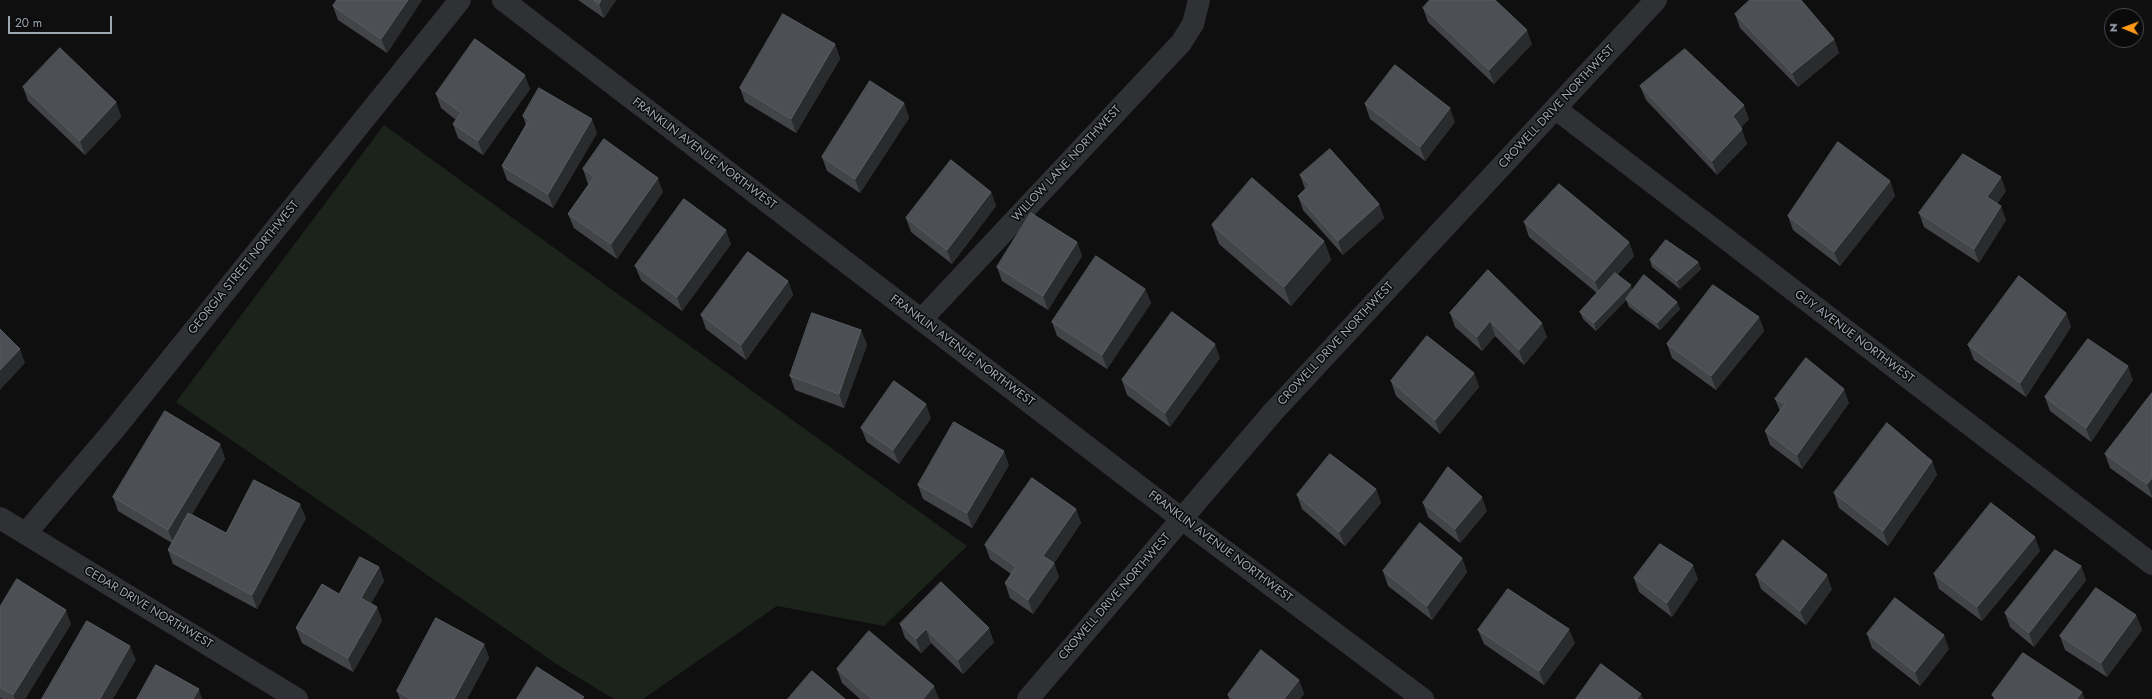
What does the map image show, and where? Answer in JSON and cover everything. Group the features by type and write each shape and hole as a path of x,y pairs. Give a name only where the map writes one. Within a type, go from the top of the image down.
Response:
{"street":[{"name":"GEORGIA STREET NORTHWEST","path":"26,533 113,431 460,0"},
{"name":"FRANKLIN AVENUE NORTHWEST","path":"502,0 1182,519 1422,699"},
{"name":"WILLOW LANE NORTHWEST","path":"921,320 1181,43 1193,24 1199,0"},
{"name":"CROWELL DRIVE NORTHWEST","path":"1028,699 1273,412 1656,0"},
{"name":"GUY AVENUE NORTHWEST","path":"1556,109 2152,564"},
{"name":"CEDAR DRIVE NORTHWEST","path":"0,518 297,699"}],"shaded area":[{"path":"384,125 967,546 884,626 777,606 643,699 614,699 561,667 176,402"}],"building":[{"path":"337,0 408,0 381,39 333,6"},
{"path":"594,0 601,0 599,4"},
{"path":"1430,0 1495,0 1527,30 1489,70 1423,8"},
{"path":"1750,0 1801,0 1834,39 1792,73 1735,14"},
{"path":"783,14 835,44 791,119 740,88"},
{"path":"475,39 525,75 478,141 453,124 461,113 436,94"},
{"path":"60,48 116,102 80,141 23,87"},
{"path":"1685,49 1744,105 1733,116 1742,129 1712,161 1640,86"},
{"path":"1395,65 1450,108 1420,147 1365,104"},
{"path":"870,81 904,103 855,179 822,157"},
{"path":"539,88 592,119 548,194 502,166 529,120 523,116"},
{"path":"604,139 658,178 611,244 568,214 594,177 583,169"},
{"path":"1838,142 1890,181 1834,252 1788,216"},
{"path":"1330,149 1379,204 1338,241 1298,196 1310,185 1300,175"},
{"path":"1963,154 2001,177 1987,197 2001,206 1974,249 1919,213"},
{"path":"951,160 991,192 947,250 906,218"},
{"path":"1252,178 1324,241 1284,287 1212,225"},
{"path":"1559,184 1629,242 1595,281 1524,222"},
{"path":"684,199 726,230 677,297 635,266"},
{"path":"1031,213 1077,242 1043,296 997,267"},
{"path":"1666,240 1698,262 1677,281 1650,260"},
{"path":"748,252 788,281 741,345 701,315"},
{"path":"1096,256 1145,289 1102,355 1052,322"},
{"path":"1488,270 1542,323 1519,350 1490,321 1477,337 1450,313"},
{"path":"1615,273 1631,285 1594,323 1580,312"},
{"path":"1644,275 1677,302 1657,323 1626,299"},
{"path":"2019,276 2066,313 2020,383 1968,345"},
{"path":"1713,285 1759,317 1711,376 1667,344"},
{"path":"1172,312 1215,344 1165,413 1122,380"},
{"path":"812,313 861,330 839,394 790,376"},
{"path":"0,329 20,349 0,370"},
{"path":"1427,336 1474,373 1435,420 1391,381"},
{"path":"2088,339 2128,366 2086,428 2045,397"},
{"path":"1806,358 1844,389 1797,455 1765,431 1785,404 1775,399"},
{"path":"894,381 926,404 893,450 861,428"},
{"path":"2152,393 2152,478 2147,484 2105,454"},
{"path":"165,411 220,444 168,530 113,497"},
{"path":"954,422 1004,451 967,513 918,485"},
{"path":"1887,423 1932,461 1883,531 1834,493"},
{"path":"1330,454 1376,489 1339,532 1297,495"},
{"path":"1448,467 1482,497 1455,529 1423,503"},
{"path":"1032,478 1076,509 1043,556 1054,563 1028,600 1005,583 1016,567 985,545"},
{"path":"254,480 300,504 252,595 168,550 188,513 226,533"},
{"path":"1991,503 2035,537 1977,607 1934,574"},
{"path":"1420,523 1462,558 1427,606 1383,571"},
{"path":"1783,540 1827,575 1800,611 1756,575"},
{"path":"1660,544 1693,565 1667,603 1634,578"},
{"path":"2055,550 2081,566 2029,633 2005,613"},
{"path":"360,557 379,567 361,598 377,607 348,658 296,628 322,584 339,594"},
{"path":"17,579 66,610 13,695 0,687 0,607"},
{"path":"941,582 989,628 958,660 926,629 916,639 900,624"},
{"path":"2096,588 2136,615 2101,663 2060,636"},
{"path":"1508,589 1569,629 1539,671 1478,630"},
{"path":"1895,598 1944,635 1915,672 1867,634"},
{"path":"436,618 484,644 454,699 411,699 397,691"},
{"path":"87,621 130,646 100,699 42,699"},
{"path":"869,631 934,686 923,699 872,699 837,669"},
{"path":"1261,650 1299,680 1284,699 1233,699 1228,695"},
{"path":"2023,653 2082,692 2077,699 1998,699 1992,695"},
{"path":"1601,664 1641,694 1637,699 1576,699"},
{"path":"156,665 199,689 193,699 137,699"},
{"path":"537,667 584,697 582,699 517,699"},
{"path":"812,671 845,699 788,699"}]}
